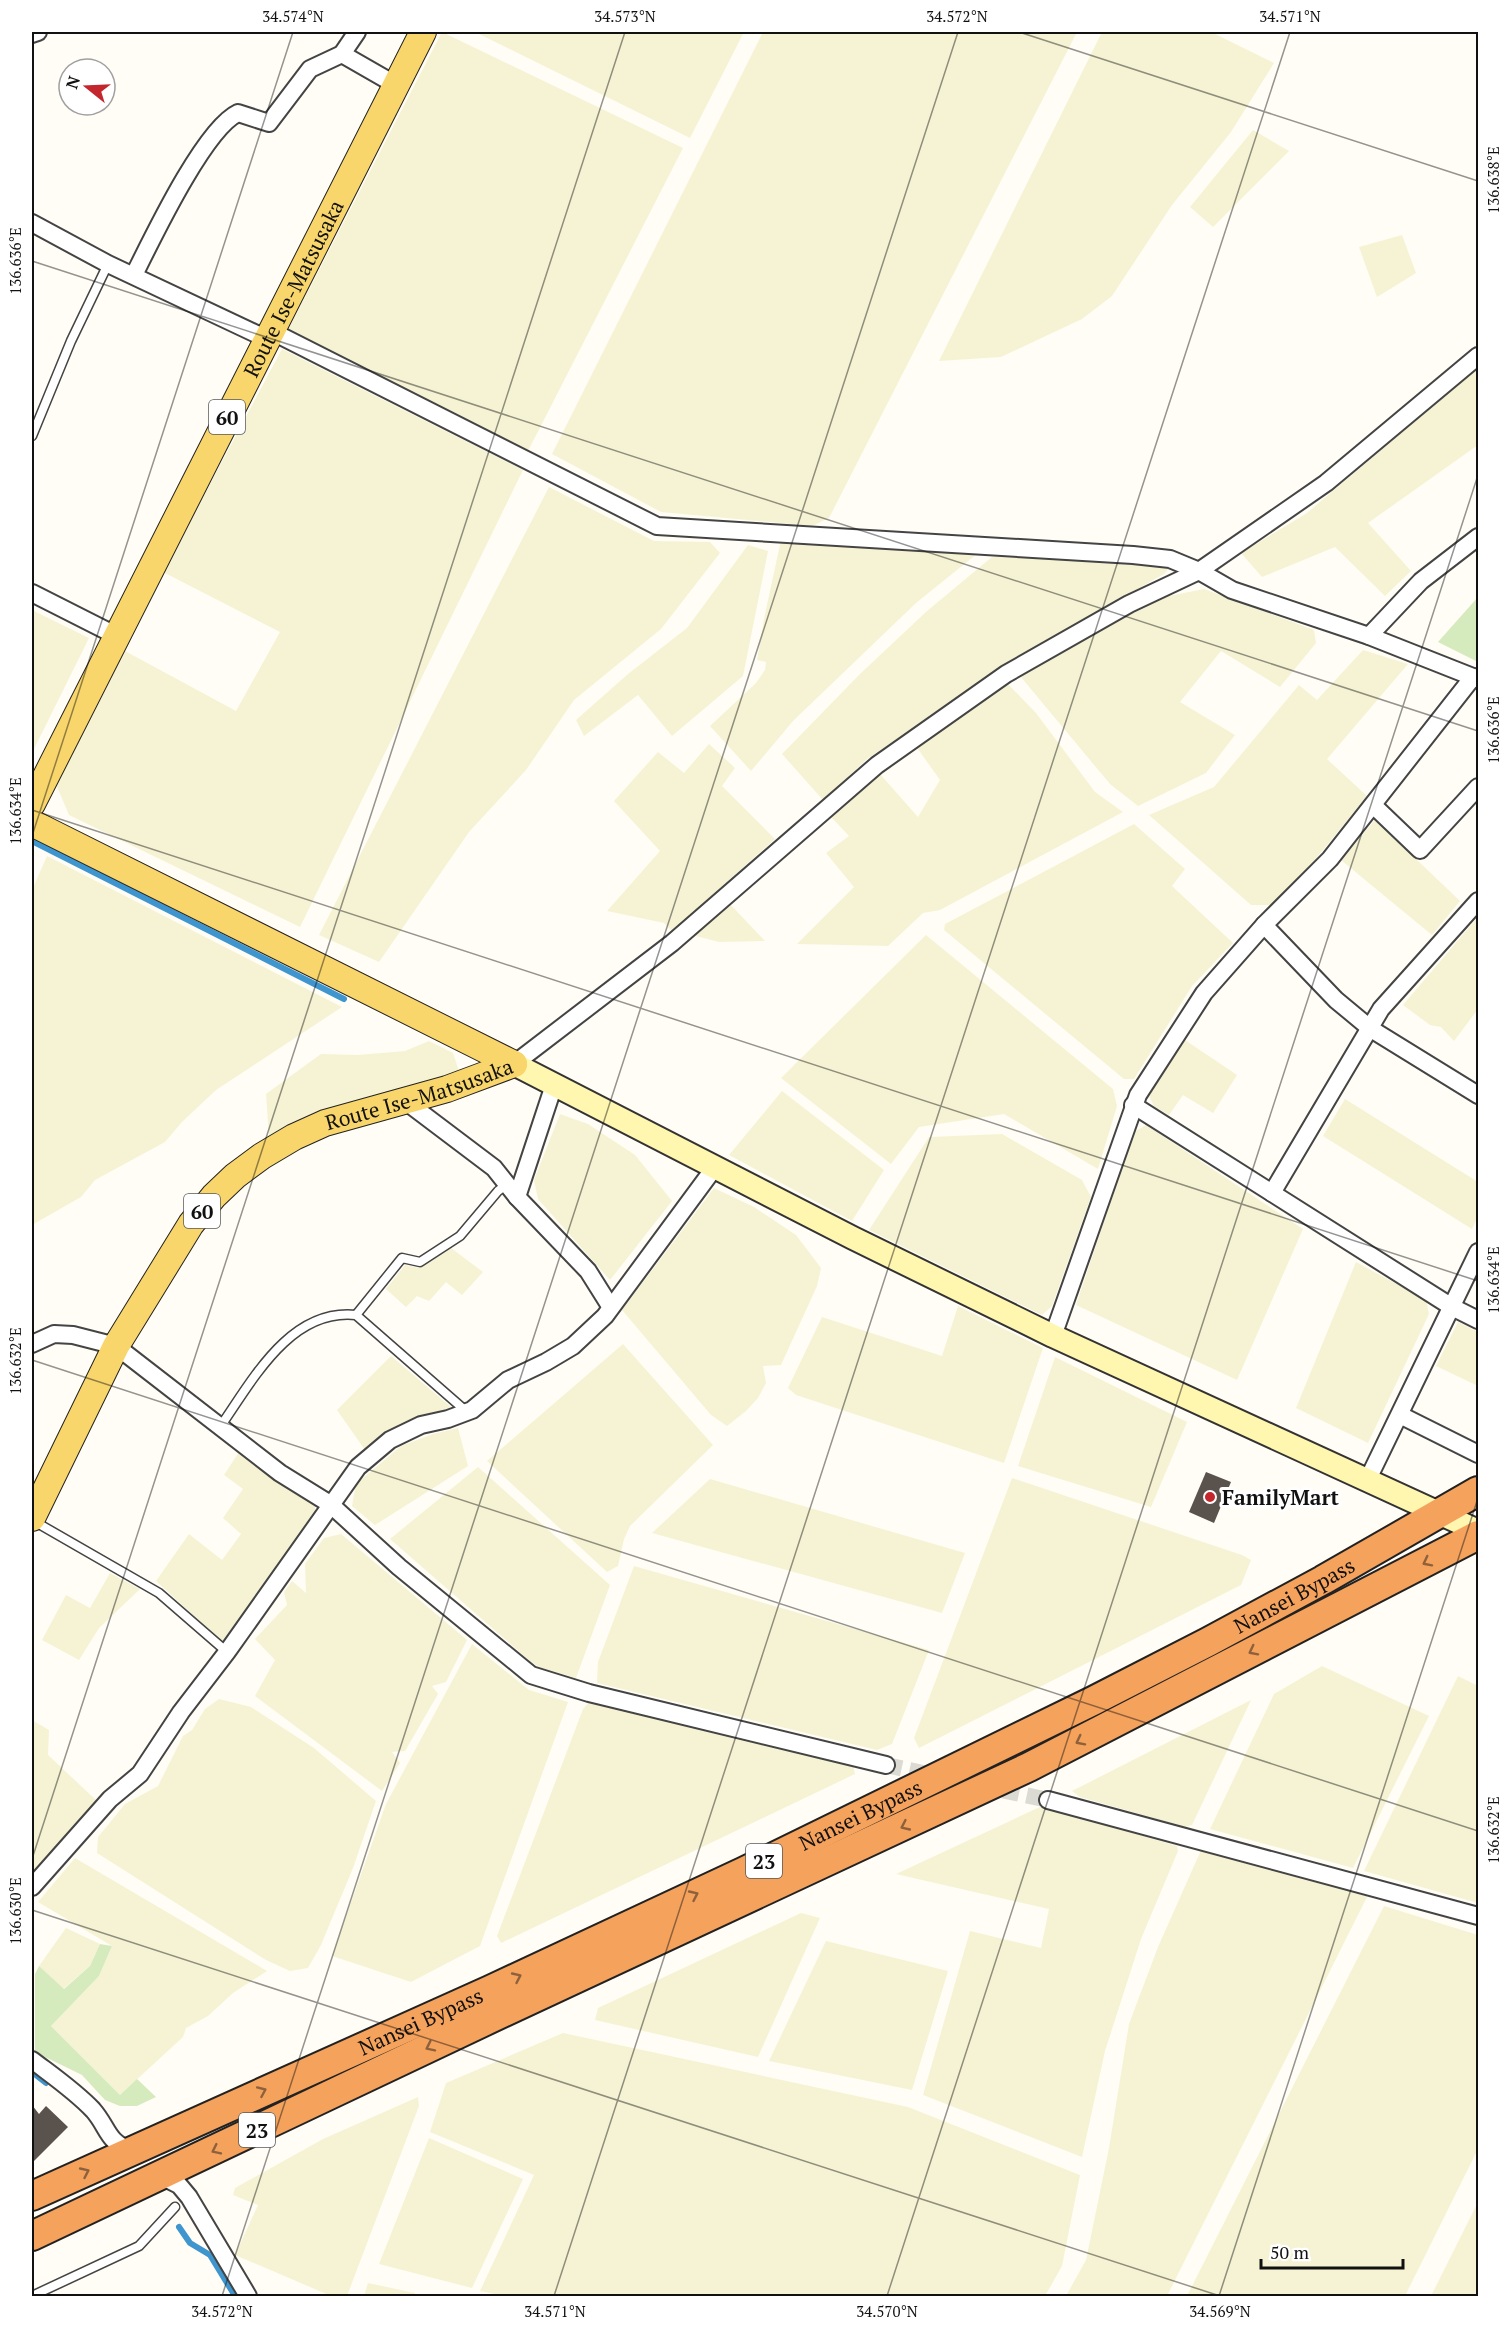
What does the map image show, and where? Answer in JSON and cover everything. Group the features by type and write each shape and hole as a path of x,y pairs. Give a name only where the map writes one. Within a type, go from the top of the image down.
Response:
{"highway":[{"name":"Nansei Bypass","path":"32,2196 490,1990 753,1867 1093,1701 1208,1642 1479,1491"},
{"name":"Nansei Bypass","path":"32,2236 1029,1767 1479,1533"}],"main road":[{"name":"Route Ise-Matsusaka","path":"32,804 423,32"},
{"name":"Route Ise-Matsusaka","path":"32,823 514,1064"},
{"name":"Route Ise-Matsusaka","path":"32,1519 116,1346 191,1224 214,1196 235,1176 262,1156 315,1128 447,1089 514,1064"}],"street":[{"path":"32,34 38,32"},
{"path":"134,275 166,211 203,150 230,117 237,113 269,123 310,69 342,54 357,32"},
{"path":"342,54 396,85"},
{"path":"32,223 108,264 192,305 269,335 657,526 1170,559 1199,571 1232,590 1369,636 1476,678 1330,859 1264,925 1204,993 1138,1095 1053,1336"},
{"path":"1479,356 1326,483 1199,571 1129,604 1006,674 877,765 672,943 514,1064 1053,1336 1368,1479 1479,1533"},
{"path":"1369,636 1421,581 1479,537"},
{"path":"32,593 117,636"},
{"path":"1373,805 1420,850 1479,787"},
{"path":"1272,1193 1382,1009 1479,901"},
{"path":"1264,925 1336,1000 1371,1029 1479,1095"},
{"path":"512,1190 554,1085"},
{"path":"404,1100 494,1168 588,1271 610,1306"},
{"path":"1133,1106 1452,1307 1479,1320"},
{"path":"32,1887 110,1799 140,1774 181,1712 227,1652 358,1467 390,1440 421,1425 467,1412 508,1380 573,1346 596,1326 623,1292 715,1167"},
{"path":"1368,1479 1479,1252"},
{"path":"32,1344 54,1335 73,1335 116,1346 280,1473 330,1504 399,1567 531,1676 589,1693 886,1765"},
{"path":"1400,1415 1479,1454"},
{"path":"1048,1800 1479,1916"},
{"path":"32,2060 93,2110 115,2143 130,2150"},
{"path":"161,2176 179,2185 189,2197 248,2296"}],"lane":[{"path":"32,436 71,341 108,264"},
{"path":"356,1315 402,1258 420,1262 460,1236 498,1191 512,1190"},
{"path":"220,1427 262,1366 294,1334 321,1317 340,1313 356,1315 467,1412"},
{"path":"32,1519 159,1593 227,1652"},
{"path":"32,2296 139,2246 175,2207"}],"shaded area":[{"path":"442,32 683,148 528,451 288,330"},
{"path":"475,32 744,32 690,138"},
{"path":"763,32 1077,32 829,518 812,526 661,512 552,454"},
{"path":"1102,32 1211,32 1274,63 1231,132 1172,205 1112,296 1082,319 1001,357 939,361"},
{"path":"1253,130 1289,151 1213,227 1190,207"},
{"path":"1402,235 1416,273 1377,297 1359,247"},
{"path":"282,349 523,470 300,927 69,815 55,782 125,651 236,711 280,632 163,572"},
{"path":"1478,368 1478,445 1368,523 1411,571 1385,596 1335,547 1262,577 1241,553 1307,513"},
{"path":"549,487 654,541 710,542 720,553 661,629 574,700 526,770 469,832 379,962 319,935"},
{"path":"781,540 978,553 916,603 793,721 751,771 710,726 756,683 765,670 766,662 757,660"},
{"path":"748,545 768,551 743,676 672,736 638,695 584,736 576,720 628,674 687,628"},
{"path":"1054,556 1171,566 1164,574 1037,646 956,699 867,759 823,800 782,754 860,674 927,611 992,557"},
{"path":"1204,589 1314,630 1316,643 1280,687 1221,651 1180,702 1235,735 1206,773 1138,806 1110,784 1020,676 1163,596"},
{"path":"32,610 89,638 32,753"},
{"path":"1363,650 1408,664 1327,759 1367,796 1314,861 1272,905 1251,905 1149,815 1214,787 1299,685 1317,700"},
{"path":"1005,681 1036,713 1095,792 1123,812 940,910 923,913 888,946 797,944 854,887 826,853 849,836 831,817 880,774 918,817 940,780 915,745"},
{"path":"709,744 735,768 722,786 775,839 672,931 664,923 607,911 660,851 614,801 658,752 684,773"},
{"path":"1375,820 1460,901 1432,935 1341,860"},
{"path":"1134,824 1185,869 1172,886 1233,943 1192,986 1134,1079 1124,1079 944,930 945,924"},
{"path":"47,856 342,1007 216,1090 182,1122 165,1142 95,1180 81,1197 32,1225 32,890"},
{"path":"729,903 765,941 719,942 692,935"},
{"path":"1478,917 1478,1009 1454,1041 1441,1027 1430,1025 1403,1005"},
{"path":"926,935 1113,1089 1117,1106 1098,1169 1004,1114 919,1127 891,1164 781,1078"},
{"path":"1185,1040 1237,1075 1213,1113 1183,1095 1169,1115 1154,1106 1149,1096"},
{"path":"429,1041 453,1053 459,1071 346,1106 269,1136 266,1094 321,1054 358,1055 405,1051"},
{"path":"782,1091 884,1170 852,1221 729,1155"},
{"path":"1345,1099 1478,1182 1478,1216 1472,1229 1323,1136"},
{"path":"560,1114 588,1124 635,1155 672,1201 610,1280 538,1199 534,1180"},
{"path":"1146,1125 1303,1229 1237,1380 1076,1305 1134,1132"},
{"path":"1002,1134 1082,1180 1091,1197 1052,1306 1042,1315 869,1230 929,1137"},
{"path":"714,1188 754,1207 796,1235 821,1268 817,1286 781,1365 763,1366 766,1383 758,1398 727,1426 711,1415 622,1310"},
{"path":"451,1248 483,1272 462,1295 446,1282 429,1301 417,1296 406,1307 386,1289 405,1265 420,1268"},
{"path":"1356,1262 1426,1300 1429,1314 1368,1443 1296,1408"},
{"path":"958,1306 1043,1348 1004,1463 796,1395 788,1388 822,1317 942,1356"},
{"path":"1458,1322 1478,1332 1478,1386 1436,1366"},
{"path":"623,1344 713,1445 630,1526 624,1539 618,1566 607,1572 487,1461"},
{"path":"391,1356 451,1407 424,1416 365,1450 337,1410"},
{"path":"1055,1357 1187,1422 1151,1507 1018,1466"},
{"path":"458,1428 468,1466 375,1525 352,1506 356,1484 401,1446 433,1434"},
{"path":"239,1452 315,1503 315,1516 225,1644 156,1581 189,1534 222,1560 241,1534 223,1518 243,1489 224,1475"},
{"path":"478,1467 610,1585 576,1678 539,1667 530,1661 390,1539"},
{"path":"1012,1478 1242,1555 1251,1560 1241,1585 919,1748 914,1738"},
{"path":"710,1479 965,1553 942,1613 652,1533"},
{"path":"341,1534 467,1640 446,1682 432,1686 438,1694 405,1751 392,1752 400,1763 382,1791 255,1696 275,1660 255,1639 287,1605 284,1592 292,1581 306,1593 305,1564 324,1538"},
{"path":"634,1566 929,1650 892,1744 877,1750 597,1683 598,1662"},
{"path":"110,1573 140,1589 99,1628 79,1660 42,1640 66,1595 90,1608"},
{"path":"472,1644 529,1690 568,1702 480,1946 411,1982 332,1956 386,1804"},
{"path":"1322,1666 1429,1716 1353,1868 1210,1829 1274,1694"},
{"path":"1458,1676 1478,1686 1478,1903 1364,1871"},
{"path":"219,1699 251,1707 314,1748 376,1801 353,1868 321,1945 308,1968 290,1971 266,1960 97,1853 98,1837 125,1804 158,1786 183,1736 192,1730 205,1709"},
{"path":"1251,1700 1192,1825 1185,1827 1080,1797 1072,1791"},
{"path":"589,1702 853,1765 855,1774 501,1943 497,1936 583,1709"},
{"path":"32,1720 49,1730 48,1755 98,1802 32,1878"},
{"path":"1042,1806 1177,1846 1178,1851 1141,1939 1105,2051 1082,2157 923,2095 970,1931 1041,1948 1049,1909 896,1874"},
{"path":"1202,1848 1368,1895 1167,2296 1066,2296 1086,2260 1109,2148 1129,2024 1158,1947"},
{"path":"75,1858 267,1971 233,1993 208,2016 186,2028 183,2037 120,2095 51,2026 99,1976 112,1946 38,1902"},
{"path":"1384,1906 1478,1935 1478,2149 1405,2296 1187,2296"},
{"path":"801,1913 820,1918 758,2057 595,2020 598,2008"},
{"path":"66,1928 100,1944 90,1966 63,1989 39,1966"},
{"path":"826,1941 948,1971 912,2090 769,2061"},
{"path":"563,2033 908,2107 1080,2175 1062,2266 1045,2296 504,2296 480,2291 534,2175 430,2132 446,2083"},
{"path":"418,2097 419,2106 347,2296 331,2296 235,2255 258,2205 233,2195 235,2188 323,2139"},
{"path":"429,2138 523,2179 472,2288 379,2264"},
{"path":"1478,2202 1478,2296 1431,2296"},
{"path":"368,2283 415,2293 415,2296 364,2296"}],"green space":[{"path":"1478,597 1478,662 1438,642"},
{"path":"100,1944 112,1946 99,1976 51,2026 120,2095 137,2079 156,2097 137,2106 120,2106 105,2100 82,2075 35,2052 35,1974 39,1966 64,1989 90,1966"}],"building":[{"name":"FamilyMart","path":"1206,1472 1231,1482 1214,1523 1189,1512"},
{"path":"32,2105 39,2114 46,2106 68,2127 32,2163"}],"waterway":[{"path":"32,841 344,999"},
{"path":"32,2072 46,2083"},
{"path":"179,2227 190,2243 210,2255 235,2296"}],"tunnel":[{"path":"886,1765 1048,1800"}],"place":[{"name":"FamilyMart","path":"1210,1497"}]}
